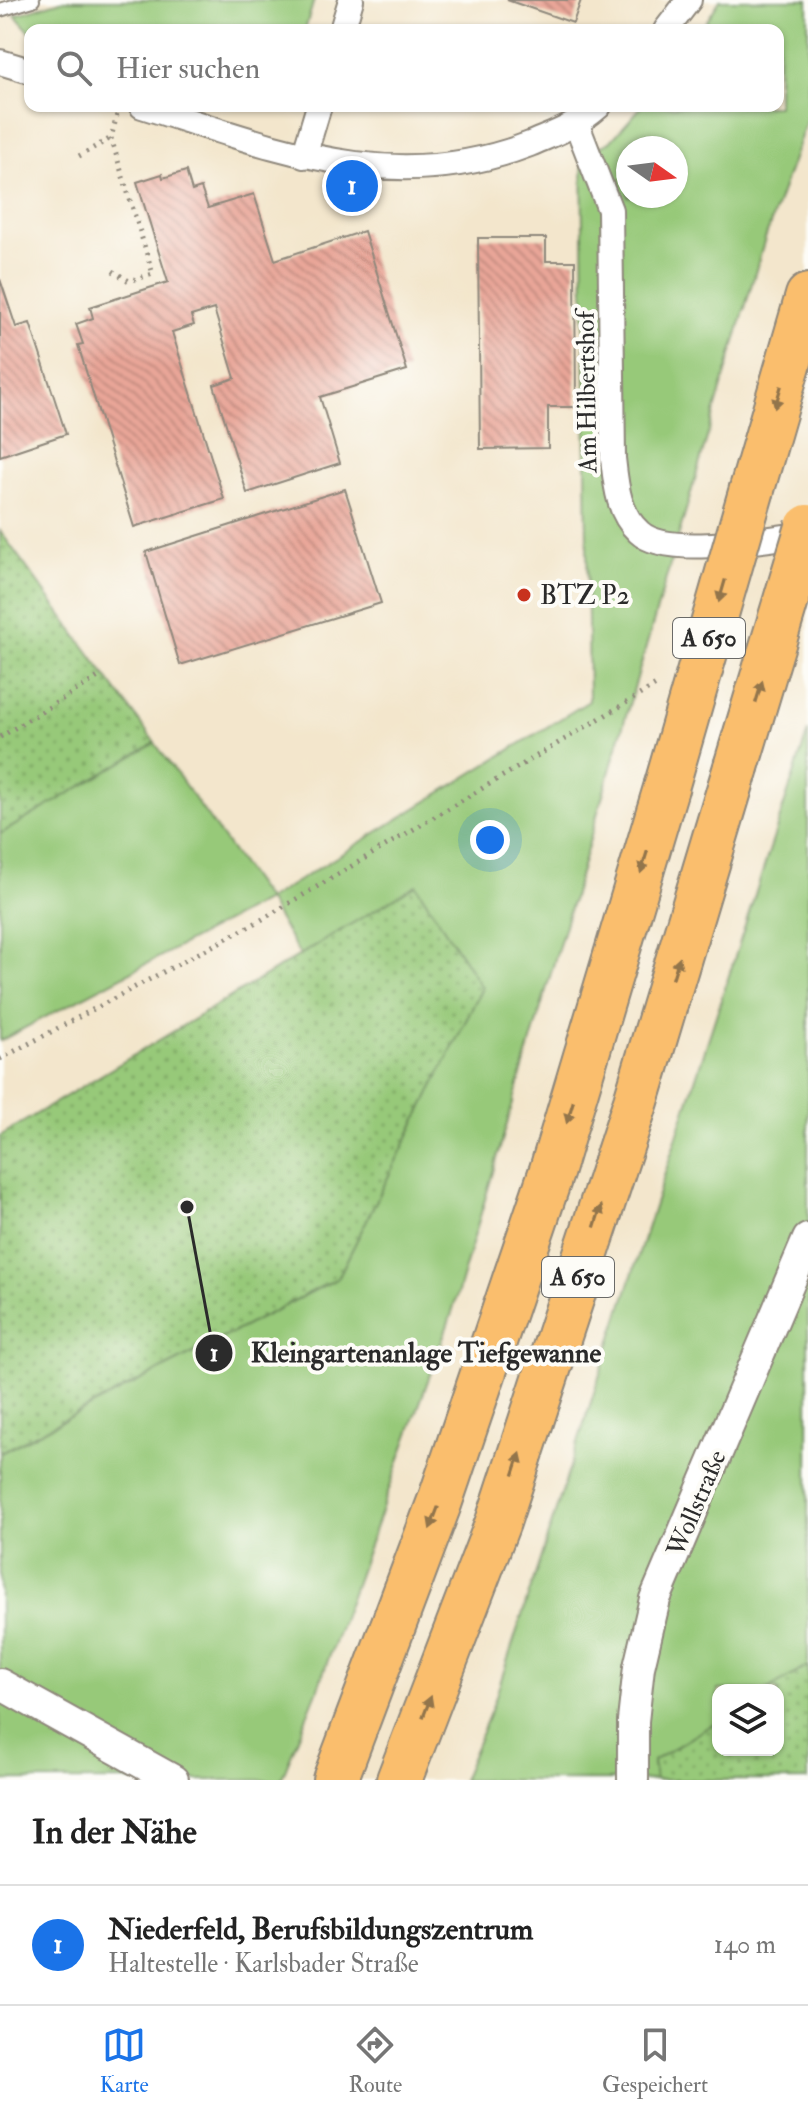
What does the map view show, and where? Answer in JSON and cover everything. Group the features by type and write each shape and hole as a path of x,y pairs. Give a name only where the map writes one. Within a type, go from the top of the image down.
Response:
{"highway":[{"name":"A 650","path":"335,1780 440,1501 552,1170 808,296"},
{"name":"A 650","path":"399,1780 503,1507 636,1101 808,527"}],"street":[{"path":"344,24 351,0"},
{"path":"671,24 689,0"},
{"path":"0,62 24,69"},
{"path":"161,112 304,156 403,169 503,154 577,125 592,112"},
{"path":"304,156 317,112"},
{"name":"Am Hilbertshof","path":"577,125 610,210 613,458 617,497 629,522 641,535 669,546 808,534"},
{"name":"Wollstraße","path":"633,1780 633,1721 639,1667 655,1599 808,1239"},
{"path":"0,1684 173,1780"}],"lane":[{"path":"0,10 33,0"}],"path":[{"path":"113,271 129,281 153,274 111,138 118,112"},
{"path":"79,156 111,138"},
{"path":"0,737 100,676"},
{"path":"0,1059 261,920 661,682"}],"green space":[{"path":"64,0 314,0 307,24 24,25 15,15"},
{"path":"720,0 808,0 808,116 765,239 451,1316 317,1691 281,1780 0,1780 0,1453 338,1278 416,886 300,955 267,900 589,701 582,155 610,142 637,112 784,112 784,24 705,24"},
{"path":"0,531 155,743 0,834"},
{"path":"808,731 808,1666 778,1684 712,1684 712,1725 653,1761 655,1780 462,1780 492,1708"},
{"path":"155,743 267,900 0,1041 0,834"},
{"path":"416,885 482,988 338,1278 0,1453 0,1136"},
{"path":"808,1666 808,1780 655,1780 653,1761 712,1725 712,1756 784,1756 784,1684 778,1684"}],"building":[{"path":"507,0 581,0 573,23"},
{"path":"186,171 192,191 201,188 208,208 254,194 275,260 364,231 407,370 320,397 340,463 247,493 214,385 235,378 214,309 191,316 194,325 172,332 224,499 134,527 78,345 83,344 76,324 93,318 90,307 168,282 137,182"},
{"path":"478,238 546,238 546,261 575,261 576,407 548,407 548,448 480,449"},
{"path":"0,279 16,327 30,323 66,434 0,456"},
{"path":"345,489 381,603 180,665 146,552"}],"place":[{"name":"Niederfeld, Berufsbildungszentrum","path":"352,186"},
{"name":"BTZ P2","path":"524,595"},
{"name":"Kleingartenanlage Tiefgewanne","path":"187,1207"}]}
